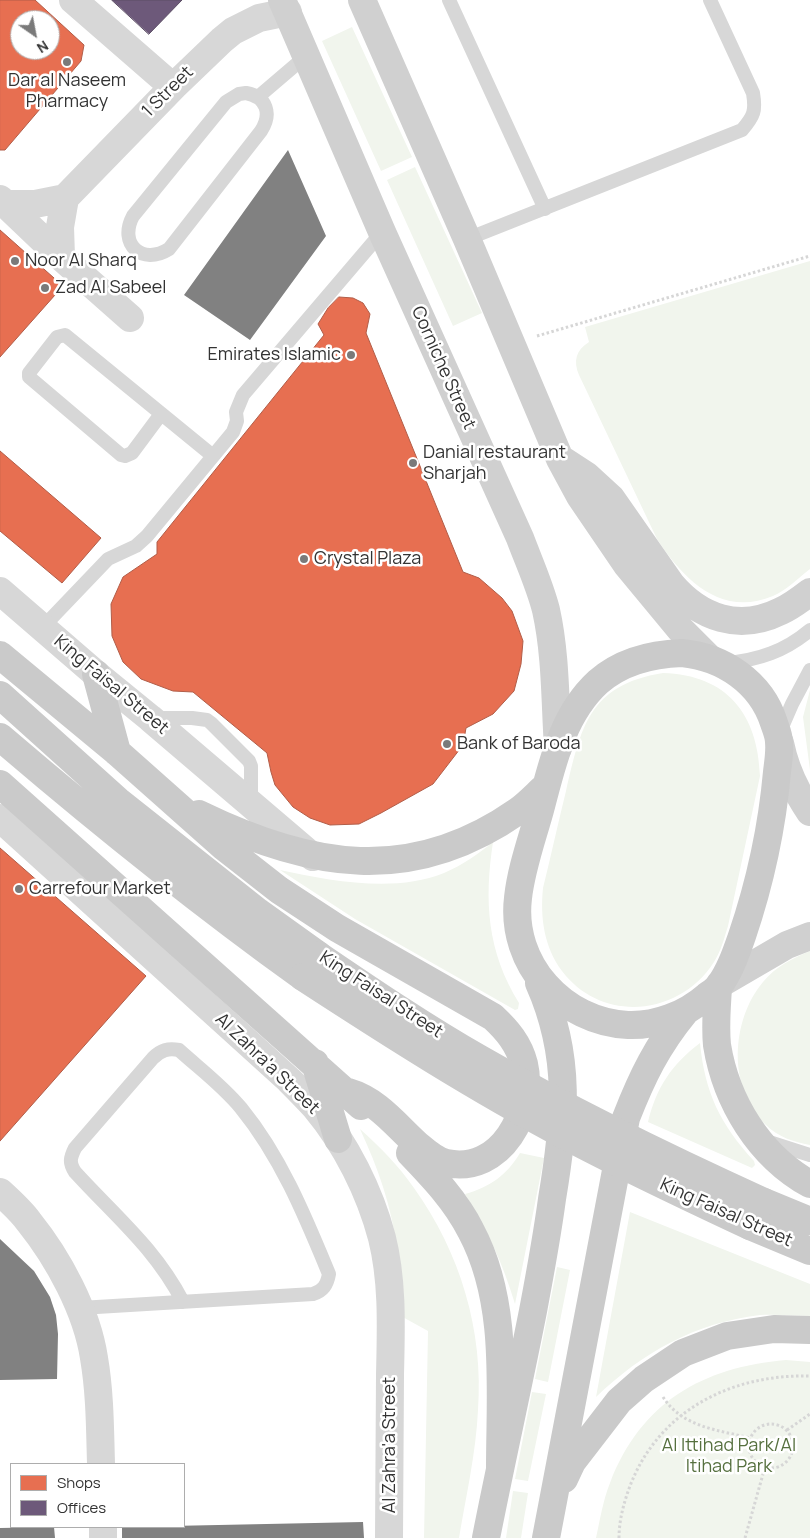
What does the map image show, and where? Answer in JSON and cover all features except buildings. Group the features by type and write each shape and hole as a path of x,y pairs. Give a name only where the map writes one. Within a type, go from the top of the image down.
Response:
{"main road":[{"path":"362,0 467,240 560,460 580,496 626,565 663,610 715,661"},
{"name":"Corniche Street","path":"285,6 382,232 534,574 546,610 552,647 558,748"},
{"path":"560,460 587,476 606,492 681,596 707,613 737,621 768,617 782,611 810,592"},
{"path":"486,1538 538,1286 562,1141 564,1112 560,1054 554,1024 520,936 517,917 518,899 546,786 558,748 573,711 600,681 616,669 632,661 648,656 665,654 696,655 715,661 742,676 758,693 771,714 784,763 810,812"},
{"path":"0,655 117,752 251,869 307,910 493,1017 506,1030 517,1046 524,1064 526,1083 524,1102 510,1137 498,1151 490,1156 481,1161 463,1165 444,1163 428,1154 382,1110 366,1099 348,1092"},
{"path":"96,674 117,752"},
{"name":"King Faisal Street","path":"0,695 118,801 258,912 424,1025 535,1089 648,1148 764,1202 810,1221"},
{"name":"King Faisal Street","path":"0,737 241,932 303,978 389,1034 558,1132 750,1226 810,1251"},
{"path":"779,739 776,783 763,865 752,906 734,958 719,985 716,1015 717,1034 723,1071 732,1097 746,1122 757,1138 782,1165 810,1184"},
{"path":"0,784 348,1092 429,1173 453,1200 472,1231 486,1264 495,1299 499,1335 500,1468"},
{"path":"173,801 218,823 265,842 313,857 349,862 385,861 421,856 447,848 489,830 519,810 546,786"},
{"path":"533,970 558,999 574,1010 591,1018 629,1025 649,1024 685,1012 702,1001 719,985 787,945 810,936"},
{"path":"546,1538 626,1118 651,1060 668,1033 685,1012"},
{"path":"315,1063 338,1139"},
{"path":"550,1510 572,1462 619,1401 644,1379 683,1353 727,1336 774,1329 810,1330"}],"street":[{"path":"73,0 173,87"},
{"name":"1 Street","path":"65,198 210,51 233,31 285,6"},
{"path":"2,201 35,204 65,198 60,227 62,257"},
{"path":"2,201 130,318"},
{"name":"King Faisal Street","path":"0,591 313,857"},
{"name":"Al Zahra'a Street","path":"0,818 289,1080 316,1108 338,1139 369,1198 382,1239 390,1282 389,1538"},
{"path":"0,1192 29,1221 58,1262 80,1308 94,1356 100,1406 101,1463"}],"lane":[{"path":"449,0 545,209"},
{"path":"467,240 742,130 751,119 755,106 753,93 710,0"},
{"path":"258,97 306,56"},
{"path":"246,93 258,97 265,105 267,114 266,123 261,131 169,249 160,255 149,256 139,253 131,246 127,236 128,226 133,216 226,102 239,94 246,93"},
{"path":"42,628 108,559 136,546 142,541 214,456 235,426 236,412 243,396 382,232"},
{"path":"161,414 132,452 125,456 121,455 29,377 29,373 57,337 64,335 214,456"},
{"path":"715,661 755,659 771,654 786,647 810,630"},
{"path":"779,739 792,704 810,670"},
{"path":"150,718 197,718 211,723 249,760 251,766 251,804"},
{"path":"80,1308 183,1302 313,1294 325,1288 329,1274 292,1190 261,1134 240,1107 216,1082 179,1050 165,1049 153,1058 75,1148 70,1159 70,1165 139,1237 158,1262 183,1302"},
{"path":"757,1138 810,1155"}],"path":[{"path":"511,344 810,256"},
{"path":"619,1538 621,1516 637,1470 653,1444 680,1416 719,1392 741,1384 786,1375 810,1376"},
{"path":"662,1396 667,1404 680,1416 694,1424 750,1438"},
{"path":"787,1430 810,1414"},
{"path":"774,1423 787,1430 792,1436 794,1443 791,1457 779,1467 765,1467 751,1456 750,1438 754,1432 766,1424 774,1423"},
{"path":"746,1538 765,1467"}],"green space":[{"path":"352,27 412,157 381,171 322,41"},
{"path":"415,167 482,313 453,326 387,180"},
{"path":"810,261 810,569 788,587 773,596 754,602 737,602 720,598 705,591 691,580 667,554 657,539 579,375 576,365 577,356 581,349 589,342 585,327"},
{"path":"663,673 685,675 705,681 721,690 735,702 753,734 758,754 760,776 728,926 714,962 699,980 682,994 662,1003 640,1007 619,1006 598,1000 579,988 556,962 547,942 543,921 543,888 571,768 584,729 592,713 603,699 618,688 638,679"},
{"path":"810,690 810,770 803,717"},
{"path":"493,842 489,885 491,925 494,945 500,964 508,984 519,1003 518,1009 515,1010 355,919 280,870 341,881 384,884 405,883 425,879 451,870"},
{"path":"810,951 810,1145 792,1141 776,1133 753,1110 739,1074 738,1054 744,1015 752,998 763,982 785,964"},
{"path":"700,1043 702,1061 710,1093 723,1121 754,1161 755,1165 752,1168 648,1122 651,1110 666,1078 681,1059"},
{"path":"360,1129 382,1150 414,1188 444,1239 466,1293 473,1322 479,1380 477,1426 473,1458 459,1538 424,1538 428,1331 399,1315 398,1258 392,1218 373,1158"},
{"path":"520,1153 544,1158 515,1304 494,1247 465,1194 482,1188 497,1179 509,1168"},
{"path":"630,1212 810,1284 810,1316 760,1315 736,1319 692,1333 651,1353 632,1366 596,1397"},
{"path":"557,1267 570,1270 548,1382 535,1379"},
{"name":"Al Ittihad Park/Al Itihad Park","path":"786,1360 810,1362 810,1538 596,1538 610,1483 623,1455 639,1431 657,1410 678,1394 702,1381 728,1371 756,1364"},
{"path":"532,1392 546,1394 528,1481 515,1479"},
{"path":"513,1491 528,1493 521,1538 506,1538"}],"place":[{"name":"Dar al Naseem Pharmacy","path":"67,62"},
{"name":"Noor Al Sharq","path":"15,261"},
{"name":"Zad Al Sabeel","path":"45,288"},
{"name":"Emirates Islamic","path":"351,355"},
{"name":"Danial restaurant Sharjah","path":"413,463"},
{"name":"Crystal Plaza","path":"304,559"},
{"name":"Bank of Baroda","path":"447,744"},
{"name":"Carrefour Market","path":"19,889"}]}
